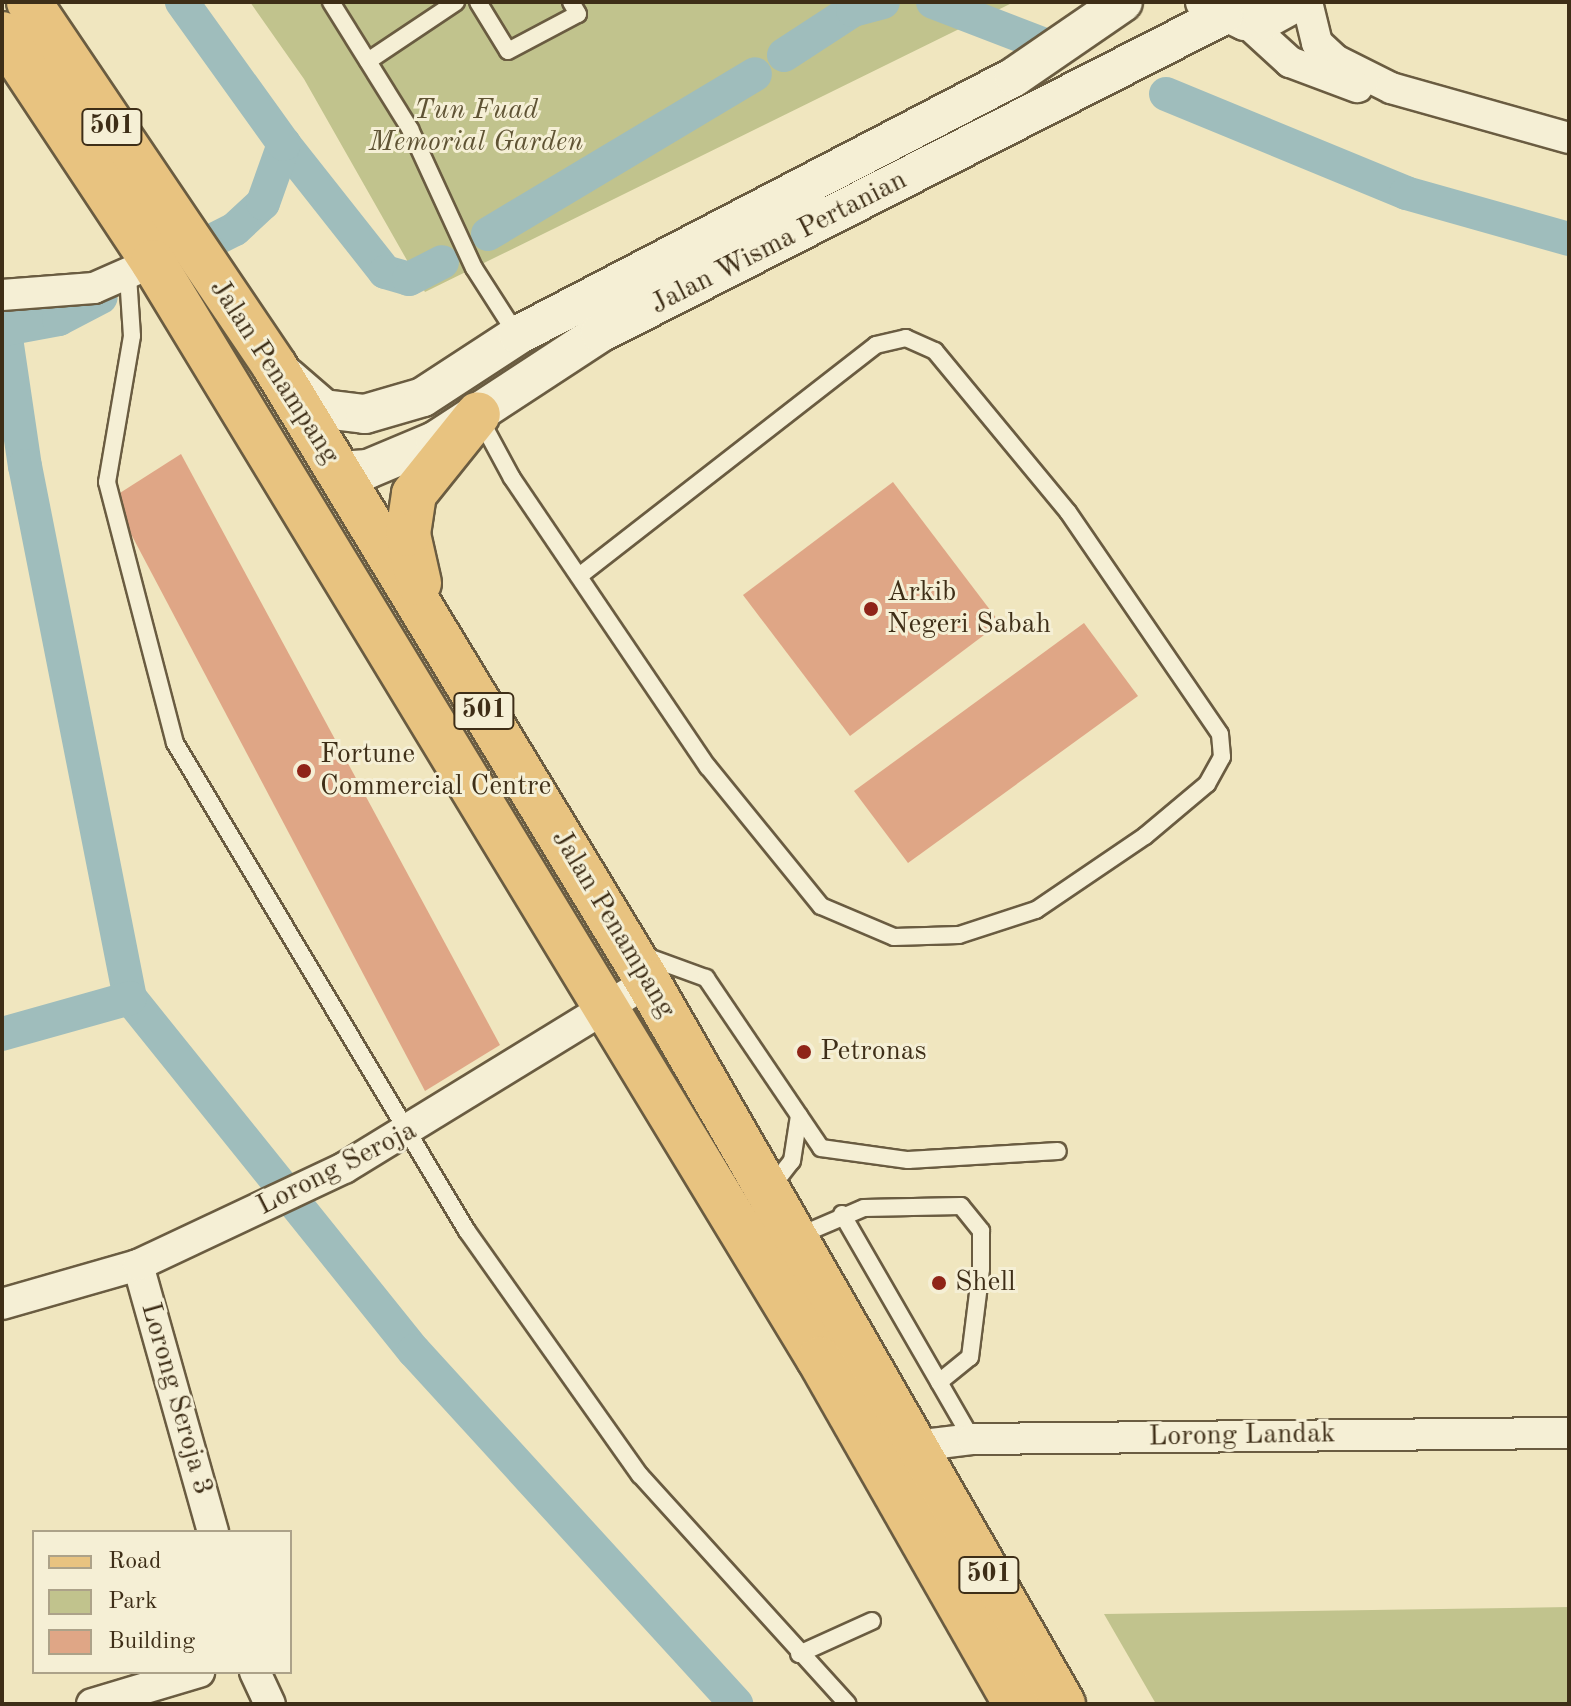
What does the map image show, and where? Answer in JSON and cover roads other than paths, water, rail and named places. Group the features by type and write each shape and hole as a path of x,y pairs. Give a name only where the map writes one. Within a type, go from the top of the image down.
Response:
{"main road":[{"name":"Jalan Penampang","path":"21,14 57,110 141,269 259,439 819,1359 1016,1704"},
{"name":"Jalan Penampang","path":"21,14 175,220 339,471 639,966 1063,1704"},
{"path":"432,625 411,555 408,515 414,494 478,414"},
{"path":"259,439 339,471"},
{"path":"819,1359 881,1426 915,1446 905,1510"}],"street":[{"name":"Jalan Wisma Pertanian","path":"339,471 406,455 478,414 600,333 1225,13 1264,20 1297,2"},
{"path":"1307,2 1323,50 1391,88 1569,138"},
{"name":"Jalan Wisma Pertanian","path":"263,352 324,409 365,414 423,397 507,320 1014,77 1110,13"},
{"path":"1225,13 1290,62 1364,88 1391,88"},
{"path":"2,295 94,288 141,269"},
{"path":"406,455 380,454 370,431 423,397"},
{"name":"Lorong Seroja","path":"2,1304 138,1265 407,1136 607,1011 639,966"},
{"name":"Lorong Seroja 3","path":"138,1265 212,1530"},
{"name":"Lorong Landak","path":"915,1446 972,1439 1569,1433"},
{"path":"92,1704 192,1674"},
{"path":"256,1674 270,1704"}],"lane":[{"path":"331,2 448,202 474,268 507,320"},
{"path":"368,61 456,2"},
{"path":"478,2 508,51 578,14 571,2"},
{"path":"141,269 107,482 175,743 407,1136 640,1475 799,1654 848,1704"},
{"path":"478,414 512,478 583,573 708,767 821,906 894,937 959,935 1036,910 1145,836 1207,784 1222,757 1220,734 1068,512 935,351 906,338 876,345 583,573"},
{"path":"639,966 706,978 821,1148 837,1154 987,1160 1058,1151"},
{"path":"768,1191 792,1161 799,1116"},
{"path":"795,1237 842,1214 961,1206 981,1231 970,1357 939,1382"},
{"path":"842,1214 972,1439"},
{"path":"799,1654 872,1621"}],"waterway":[{"path":"176,259 235,229 263,203 284,144 182,2"},
{"path":"784,55 853,10 883,2"},
{"path":"933,2 1058,50"},
{"path":"488,234 755,74"},
{"path":"1166,94 1406,193 1569,239"},
{"path":"284,144 385,272 409,279 442,262"},
{"path":"5,329 59,319 101,297"},
{"path":"2,311 25,466 130,998 414,1351 736,1704"},
{"path":"2,1034 130,998"}],"place":[{"name":"Arkib Negeri Sabah","path":"871,609"},
{"name":"Fortune Commercial Centre","path":"304,771"},
{"name":"Petronas","path":"804,1052"},
{"name":"Shell","path":"939,1283"}],"park label":[{"name":"Tun Fuad Memorial Garden","path":"476,127"}]}
